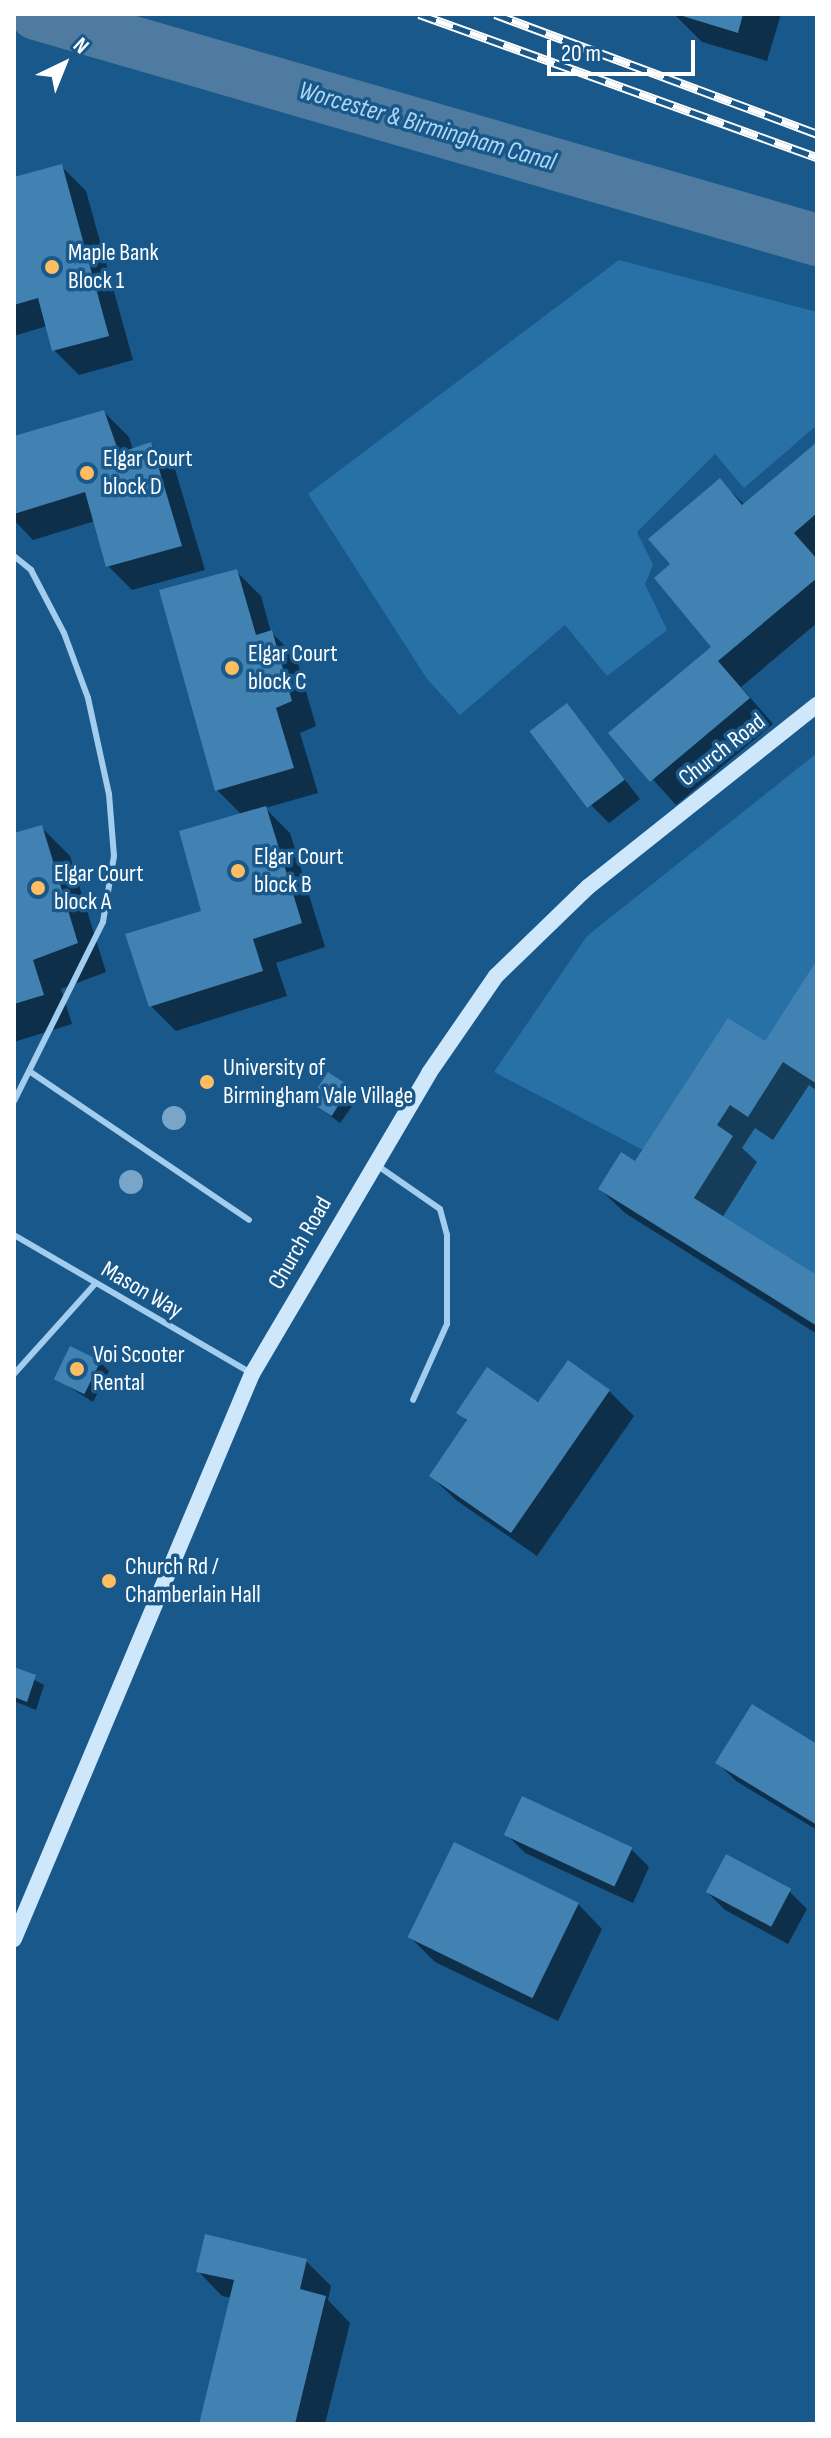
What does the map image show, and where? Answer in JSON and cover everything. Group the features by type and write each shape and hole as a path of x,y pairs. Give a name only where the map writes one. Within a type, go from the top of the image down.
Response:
{"main road":[{"name":"Church Road","path":"14,1939 252,1374 429,1073 496,976 588,887 817,705"}],"lane":[{"path":"14,556 31,570 64,633 88,698 109,794 114,856 103,922 32,1073 14,1101"},
{"path":"32,1073 249,1220"},
{"path":"375,1164 440,1209 447,1235 447,1324 413,1400"},
{"name":"Mason Way","path":"14,1235 252,1374"},
{"path":"14,1374 95,1284"}],"shaded area":[{"path":"619,260 817,312 817,425 744,488 715,454 637,532 653,565 645,584 667,630 607,676 565,625 460,715 427,679 308,494"},
{"path":"817,753 817,1275 694,1198 704,1182 494,1072 587,936"}],"building":[{"path":"676,14 743,14 738,33"},
{"name":"Maple Bank Block 1","path":"62,164 109,336 52,351 38,298 14,305 14,177"},
{"name":"Elgar Court block D","path":"104,410 119,453 151,442 182,546 106,567 85,492 14,514 14,436"},
{"path":"817,442 817,513 794,533 817,559 817,578 718,661 750,698 650,782 608,733 711,647 654,578 670,564 648,539 720,478 742,505"},
{"name":"Elgar Court block C","path":"237,569 256,635 272,630 292,701 276,708 294,768 215,791 159,590"},
{"path":"567,703 625,780 587,808 529,731"},
{"name":"Elgar Court block B","path":"266,806 302,923 253,939 263,971 149,1007 125,934 201,911 179,831"},
{"name":"Elgar Court block A","path":"42,825 78,943 33,960 44,995 14,1004 14,833"},
{"path":"817,960 817,1084 783,1062 748,1117 730,1105 717,1125 733,1136 694,1198 817,1275 817,1326 598,1189 621,1152 635,1161 728,1018 765,1041"},
{"path":"328,1072 351,1087 332,1116 309,1101"},
{"name":"Voi Scooter Rental","path":"70,1346 101,1361 84,1394 54,1379"},
{"path":"568,1360 610,1390 511,1533 429,1476 467,1420 456,1413 487,1367 538,1402"},
{"path":"14,1667 36,1675 27,1702 14,1697"},
{"path":"752,1704 817,1744 817,1825 715,1763"},
{"path":"522,1796 633,1848 614,1887 504,1835"},
{"path":"454,1842 579,1903 532,1998 408,1937"},
{"path":"726,1854 791,1889 771,1927 706,1892"},
{"path":"205,2234 307,2259 300,2289 326,2296 295,2424 199,2424 234,2280 196,2272"}],"waterway":[{"name":"Worcester & Birmingham Canal","path":"36,14 817,240"}],"railway":[{"path":"419,14 817,157"},
{"path":"495,14 817,134"}],"place":[{"name":"Maple Bank Block 1","path":"52,267"},
{"name":"Elgar Court block D","path":"87,473"},
{"name":"Elgar Court block C","path":"232,668"},
{"name":"Elgar Court block B","path":"238,871"},
{"name":"Elgar Court block A","path":"38,888"},
{"name":"University of Birmingham Vale Village","path":"207,1082"},
{"name":"Voi Scooter Rental","path":"77,1369"},
{"name":"Church Rd / Chamberlain Hall","path":"109,1581"}]}
